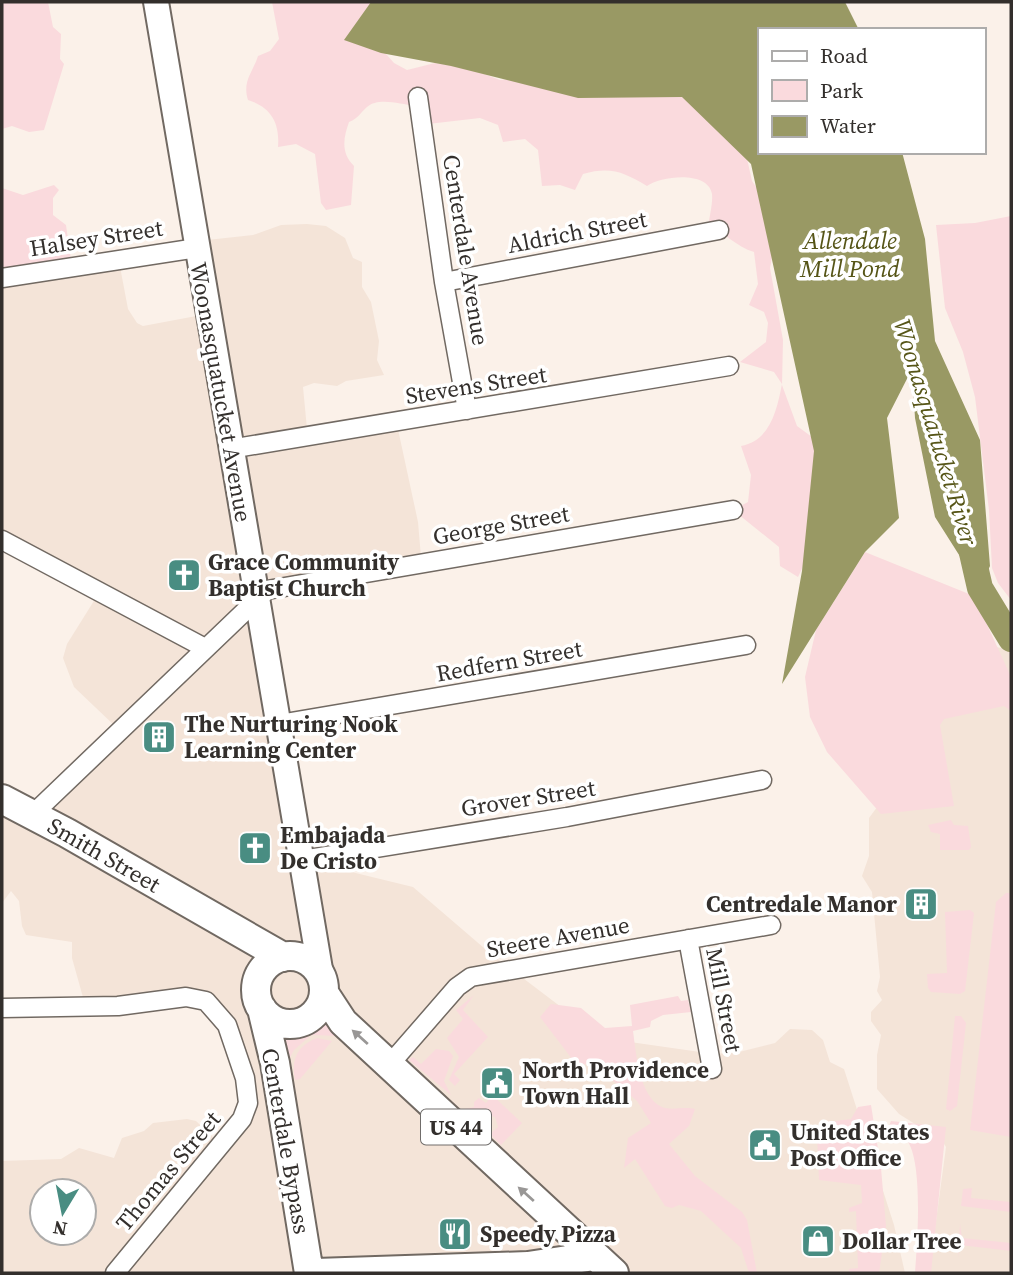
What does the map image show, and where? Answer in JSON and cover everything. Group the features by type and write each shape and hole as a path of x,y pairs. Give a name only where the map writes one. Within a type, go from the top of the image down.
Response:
{"main road":[{"name":"Smith Street","path":"2,799 205,914 286,956"},
{"name":"Smith Street","path":"205,914 243,949 259,997"},
{"path":"286,956 305,960 323,984 318,1010 303,1021 276,1021 259,997 263,970 286,956"},
{"name":"US 44","path":"323,984 343,1022 604,1265"},
{"name":"Centerdale Bypass","path":"259,997 275,1063 309,1273"},
{"path":"316,1273 604,1265"}],"street":[{"name":"Woonasquatucket Avenue","path":"156,2 323,984"},
{"name":"Centerdale Avenue","path":"418,97 444,282 467,410"},
{"name":"Aldrich Street","path":"444,282 719,230"},
{"name":"Halsey Street","path":"2,278 197,248"},
{"name":"Stevens Street","path":"230,449 729,366"},
{"name":"George Street","path":"32,815 267,590 733,510"},
{"path":"2,540 205,648"},
{"name":"Redfern Street","path":"279,724 746,645"},
{"name":"Grover Street","path":"302,860 567,817 762,780"},
{"name":"Woonasquatucket Avenue","path":"286,956 303,937 308,906"},
{"name":"Steere Avenue","path":"390,1065 457,987 471,977 771,925"},
{"name":"Mill Street","path":"688,939 712,1069"},
{"name":"Thomas Street","path":"2,1008 118,1006 186,997 206,1001 227,1025 245,1078 248,1104 234,1132 115,1273"}],"shaded area":[{"path":"281,225 326,226 345,238 353,258 362,262 362,287 371,302 379,341 377,360 384,375 346,381 337,386 314,383 303,387 307,429 396,420 418,522 421,557 258,592 309,874 331,867 413,887 491,954 602,1038 714,1054 739,1052 775,1043 790,1029 812,1030 823,1040 830,1062 844,1069 894,1225 905,1273 2,1273 2,1161 61,1159 79,1148 114,1158 122,1138 144,1131 153,1123 187,1119 196,1121 220,1144 247,1109 216,1005 84,1001 72,958 72,942 26,935 22,926 19,901 11,891 2,903 2,796 27,808 116,727 74,687 63,658 67,644 102,588 2,534 2,273 118,256 128,309 137,323 143,326 207,314 198,241 253,235"},
{"path":"996,647 1011,650 1011,1273 929,1273 946,1147 938,1134 923,1129 899,1114 877,1089 877,1055 881,1035 871,1021 871,1012 882,1000 877,991 880,977 872,892 862,876 869,856 869,818"}],"green space":[{"path":"2,2 48,2 53,27 61,34 60,59 64,64 44,130 29,132 12,126 2,129"},
{"path":"272,2 381,2 379,46 394,63 407,70 435,63 466,67 500,80 650,65 744,145 752,181 769,206 776,236 770,268 783,340 782,385 797,426 827,448 808,556 798,577 780,566 779,547 733,510 748,502 751,475 741,446 759,438 765,431 778,404 782,384 774,372 740,362 766,342 768,323 764,312 749,305 758,284 754,252 708,228 712,198 709,186 702,181 683,177 654,182 647,186 624,174 601,171 583,174 575,190 560,185 542,186 538,150 525,139 503,142 498,125 480,118 428,124 414,106 377,102 349,122 345,134 344,146 354,166 351,205 326,210 321,203 315,154 296,144 278,147 277,131 272,117 263,107 248,100 247,82 258,56 270,51 279,39"},
{"path":"54,185 59,190 53,198 53,215 66,225 71,260 2,273 2,188 23,195"},
{"path":"1011,216 1011,600 998,583 992,568 989,510 975,397 963,352 945,308 936,225 975,223"},
{"path":"865,552 974,596 1011,677 1011,711 1004,706 944,719 940,725 954,806 881,814 827,752 810,717 805,677 816,630"},
{"path":"951,820 954,825 968,826 971,847 969,850 940,850 940,834 931,832 928,825"},
{"path":"1006,893 1011,893 1011,1137 970,1130 996,902"},
{"path":"970,910 974,913 965,991 960,994 931,992 927,974 947,973 945,912"},
{"path":"474,995 463,1010 488,1037 454,1074 460,1080 455,1086 449,1080 459,1057 447,1038 463,1019 456,1010"},
{"path":"678,996 681,1001 688,1000 691,1012 663,1015 651,1021 650,1027 633,1031 640,1073 654,1102 670,1109 695,1109 689,1126 669,1144 695,1176 742,1212 747,1220 757,1273 749,1273 741,1248 701,1211 679,1205 672,1208 665,1206 635,1159 624,1168 628,1138 651,1123 637,1101 590,1061 579,1068 540,1017 551,1004 581,1008 605,1028 632,1026 630,1005"},
{"path":"955,1016 961,1016 966,1023 957,1106 950,1111 946,1109"},
{"path":"327,1020 340,1036 311,1035 294,1050 287,1063 280,1035 309,1032"},
{"path":"317,1038 332,1041 300,1079 295,1080 297,1054"},
{"path":"436,1049 449,1051 453,1056 444,1081 451,1095 409,1060 413,1057 421,1064"},
{"path":"492,1095 522,1123 501,1145 490,1134 498,1127 495,1117 488,1115 478,1123 465,1109 474,1107 474,1102 479,1098 486,1103"},
{"path":"871,1105 881,1168 886,1226 879,1273 849,1273 849,1269 858,1268 856,1211 849,1212 849,1208 862,1203 861,1185 819,1180 817,1135 828,1134 827,1122 851,1119 858,1107"},
{"path":"891,1121 946,1127 931,1273 915,1273 918,1204 915,1165 906,1139 889,1126"},
{"path":"972,1188 971,1198 1011,1202 1011,1212 961,1206 963,1189"},
{"path":"960,1224 962,1238 1011,1243 1011,1251 960,1245 958,1258"}],"water":[{"name":"Allendale Mill Pond","path":"371,2 845,2 858,28 758,28 758,154 903,154 925,239 935,341 980,440 990,566 980,588 935,517 915,418 912,369 887,418 899,518 865,552 782,684 802,571 814,451 751,164 682,97 578,98 451,66 381,53 344,40"}],"waterway":[{"name":"Woonasquatucket River","path":"972,553 980,588 1011,639"}],"place":[{"name":"Grace Community Baptist Church","path":"184,575"},
{"name":"The Nurturing Nook Learning Center","path":"159,737"},
{"name":"Embajada De Cristo","path":"255,848"},
{"name":"Centredale Manor","path":"921,904"},
{"name":"North Providence Town Hall","path":"497,1083"},
{"name":"United States Post Office","path":"765,1145"},
{"name":"Speedy Pizza","path":"455,1234"},
{"name":"Dollar Tree","path":"818,1241"}]}
